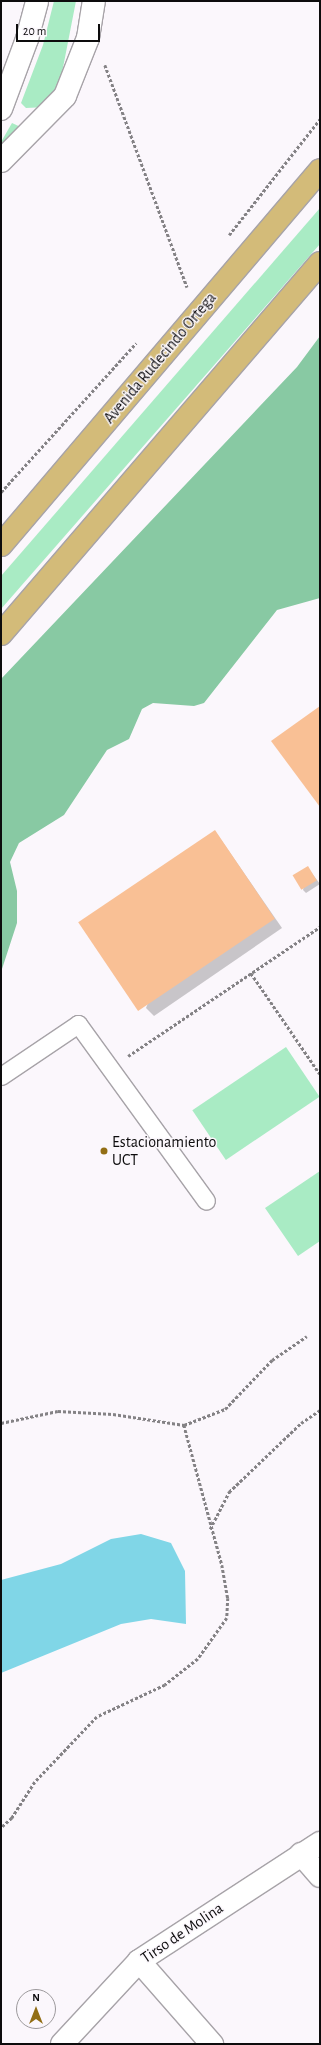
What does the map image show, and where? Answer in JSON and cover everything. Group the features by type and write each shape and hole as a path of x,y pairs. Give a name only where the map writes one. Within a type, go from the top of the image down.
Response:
{"main road":[{"name":"Avenida Rudecindo Ortega","path":"1,545 320,170"},
{"path":"1,634 320,263"}],"street":[{"path":"1,108 27,39 37,1"},
{"path":"1,161 65,96 88,38 94,1"},
{"name":"Tirso de Molina","path":"62,2044 139,1961 320,1843"},
{"path":"301,1854 320,1876"},
{"path":"139,1961 212,2044"}],"lane":[{"path":"1,1076 78,1024 206,1201"}],"path":[{"path":"88,38 98,46 187,288"},
{"path":"226,238 320,119"},
{"path":"181,293 192,281"},
{"path":"1,492 139,340"},
{"path":"125,1058 320,927"},
{"path":"251,973 320,1074"},
{"path":"1,1423 58,1411 79,1412 184,1425 225,1409 272,1360 307,1336"},
{"path":"210,1530 229,1492 301,1423 320,1410"},
{"path":"1,1828 35,1782 97,1717 183,1673 216,1638 227,1618 228,1598 222,1566 210,1530 184,1425"}],"green space":[{"path":"54,1 76,1 60,83 47,107 26,108 21,103 43,45"},
{"path":"12,123 25,129 1,150 1,142"},
{"path":"320,208 320,244 1,609 1,576"},
{"path":"320,336 320,598 277,610 204,703 194,706 153,703 142,709 129,739 107,750 64,815 19,843 10,862 17,891 17,923 1,972 1,679 297,367"},
{"path":"286,1047 320,1097 226,1160 192,1110"},
{"path":"320,1171 320,1241 298,1256 265,1208"}],"water":[{"path":"141,1534 171,1543 185,1571 186,1624 151,1619 121,1624 1,1673 1,1580 61,1564 111,1539"}],"building":[{"path":"320,706 320,807 271,741"},
{"path":"215,830 275,919 138,1011 78,922"},
{"path":"308,866 317,881 301,890 293,875"}],"place":[{"name":"Estacionamiento UCT","path":"104,1151"}]}
